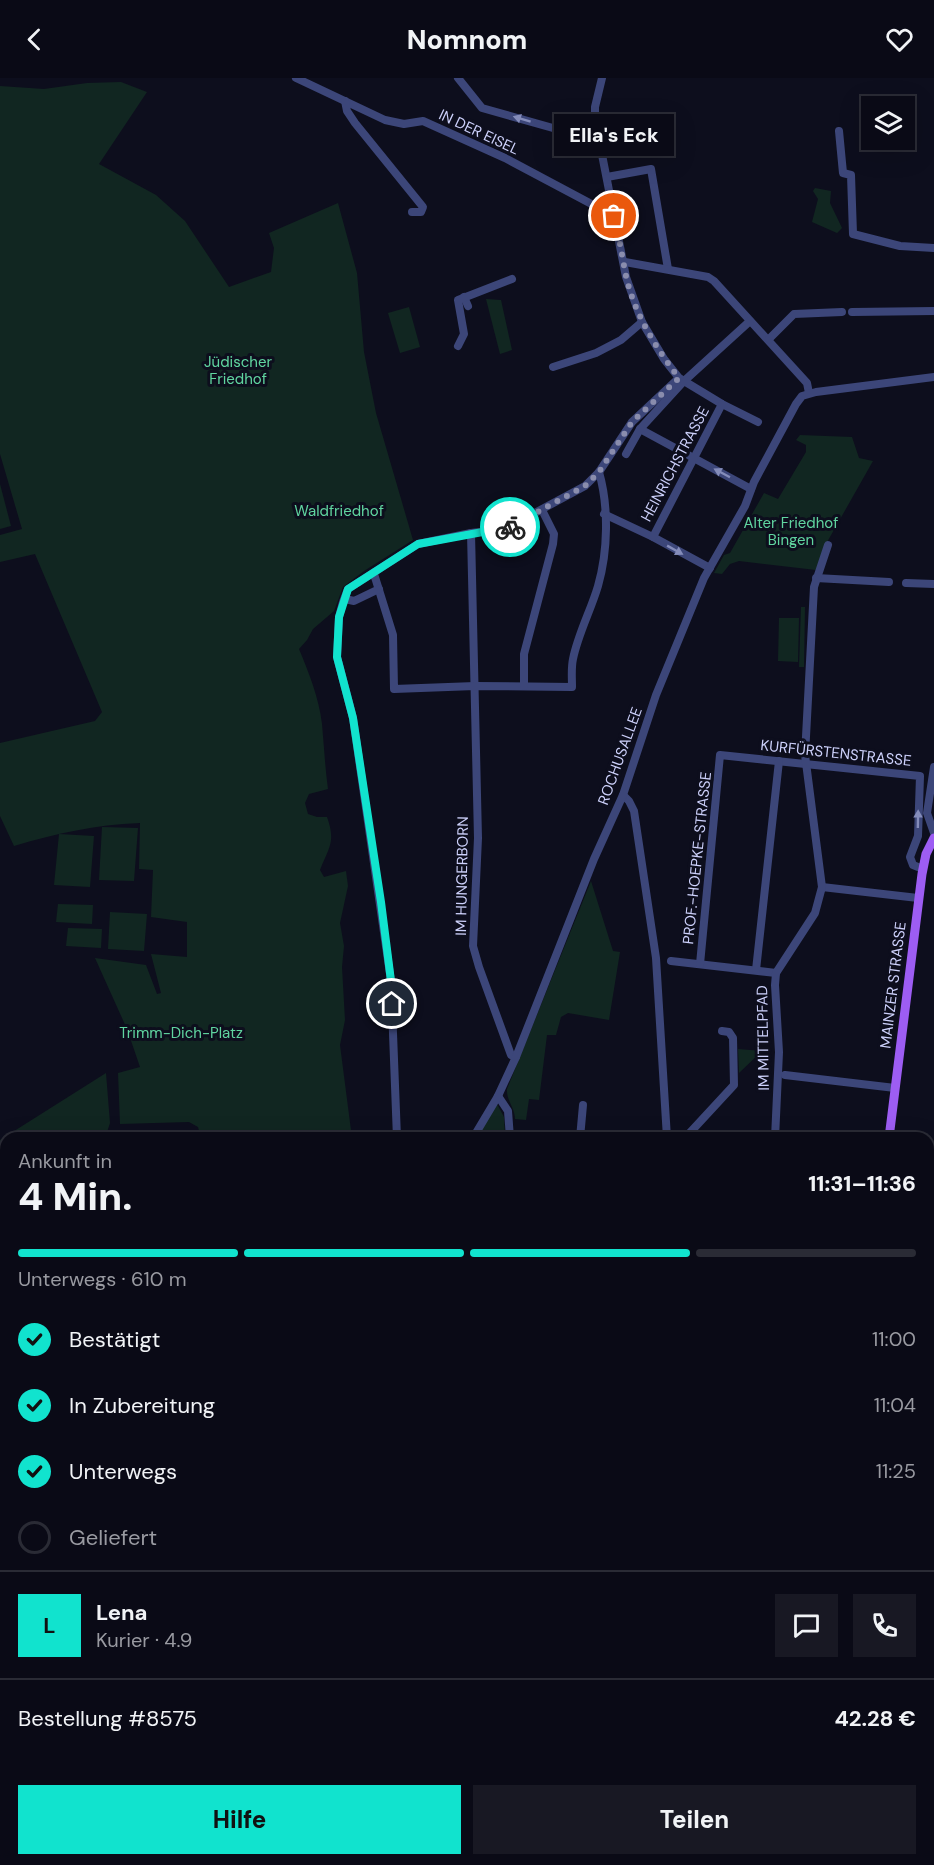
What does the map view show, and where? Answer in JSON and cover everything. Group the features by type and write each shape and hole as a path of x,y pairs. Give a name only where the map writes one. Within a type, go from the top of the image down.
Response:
{"main road":[{"name":"MAINZER STRASSE","path":"890,1132 922,869 934,838"}],"street":[{"name":"IN DER EISEL","path":"296,78 385,120 404,124 423,121 505,158 599,208 613,211"},
{"path":"458,78 482,108 585,137 599,135"},
{"path":"600,78 595,119 625,262 626,277 642,322 664,359 681,380 758,422"},
{"path":"345,101 347,111 381,158 423,207 421,212 412,212"},
{"path":"839,131 843,173 851,175 853,234 900,246 934,248"},
{"path":"607,177 651,169 668,269"},
{"path":"625,262 708,277 807,383 809,393 934,377"},
{"path":"458,346 465,334 458,300 512,279"},
{"path":"464,297 468,306"},
{"path":"852,312 934,311"},
{"path":"768,339 795,314 842,312"},
{"path":"397,1132 391,981 353,718 337,657 339,617 348,589 418,544 471,533 506,529 585,486 599,472 632,422 750,321"},
{"path":"553,368 596,353 621,340 642,322"},
{"path":"626,454 640,429 681,380"},
{"name":"ROCHUSALLEE","path":"477,1132 498,1096 516,1056 594,859 623,795 656,695 710,568 746,506 751,489 796,404 802,396 809,393"},
{"name":"HEINRICHSTRASSE","path":"652,537 722,404"},
{"path":"640,429 751,489"},
{"path":"374,574 393,635 394,689 475,686 572,687 572,660 598,586 604,559 604,514 599,472"},
{"path":"524,686 524,654 554,544 554,534 542,510"},
{"path":"604,514 710,568"},
{"name":"IM HUNGERBORN","path":"471,533 478,838 473,946 478,967 511,1055 516,1056"},
{"path":"671,961 776,973 815,913 822,887 805,764 813,598 816,578 828,544"},
{"path":"816,578 889,582"},
{"path":"906,583 934,584"},
{"path":"345,599 354,601 379,589"},
{"name":"KURFÜRSTENSTRASSE","path":"720,755 920,776 918,836 910,857 913,865 922,869"},
{"name":"PROF.-HOEPKE-STRASSE","path":"700,964 720,755"},
{"path":"756,970 779,761"},
{"path":"934,768 927,813 934,832"},
{"path":"623,795 634,811 656,958 667,1132"},
{"path":"931,795 934,812"},
{"path":"822,887 918,898"},
{"name":"IM MITTELPFAD","path":"775,1132 779,1056 776,973"},
{"path":"691,1132 734,1085 733,1038 729,1032 722,1031"},
{"path":"784,1075 895,1089"},
{"path":"498,1096 508,1111 510,1132"},
{"path":"581,1132 583,1105"}],"green space":[{"path":"121,82 147,92 99,164 156,195 185,221 229,287 271,272 274,248 269,233 338,203 357,273 364,352 376,413 413,540 343,587 334,611 313,629 299,649 321,714 328,789 309,794 305,803 308,814 327,817 330,826 330,844 320,870 324,877 346,871 348,886 340,923 344,946 342,967 345,1020 340,1045 351,1132 199,1132 198,1127 189,1122 120,1124 118,1073 140,1067 127,1029 95,958 146,965 157,994 161,993 151,954 187,957 187,922 151,917 153,870 139,869 140,823 76,830 14,846 0,816 0,743 95,721 102,712 35,554 0,562 0,535 22,529 0,454 0,86 44,89 87,83"},
{"path":"815,188 831,191 830,203 842,228 837,233 812,222 818,199 813,191"},
{"path":"486,299 501,300 512,350 500,354"},
{"path":"409,307 420,347 400,353 388,313"},
{"name":"Alter Friedhof Bingen","path":"800,435 852,437 859,458 873,461 826,544 816,570 739,561 730,564 722,574 714,573 724,555 730,553 764,493 778,499 806,452 806,445 796,440"},
{"path":"0,484 11,526 0,529"},
{"path":"801,607 805,607 804,667 799,667"},
{"path":"779,618 799,618 798,662 778,661"},
{"path":"102,827 138,828 134,881 99,880"},
{"path":"59,834 94,836 90,887 54,885"},
{"path":"591,881 613,951 620,952 609,1020 568,1013 561,1017 556,1035 547,1035 539,1100 529,1099 526,1120 515,1119 507,1089"},
{"path":"58,904 93,905 92,924 56,922"},
{"path":"110,912 147,914 144,951 108,949"},
{"path":"68,928 102,929 101,948 66,946"},
{"path":"738,1049 762,1051 739,1073"},
{"path":"106,1073 110,1123 107,1132 13,1132"},
{"path":"497,1104 504,1117 505,1132 480,1132"}],"way so far":[{"path":"510,527 585,486 599,472 632,422 679,378 664,359 642,322 626,277 625,262 614,216"}],"place":[{"name":"Ella's Eck","path":"614,216"}],"route":[{"path":"392,1004 381,902 353,718 337,657 339,617 348,589 418,544 510,527"}],"park label":[{"name":"Jüdischer Friedhof","path":"238,370"},
{"name":"Waldfriedhof","path":"339,511"},
{"name":"Trimm-Dich-Platz","path":"181,1033"}]}
